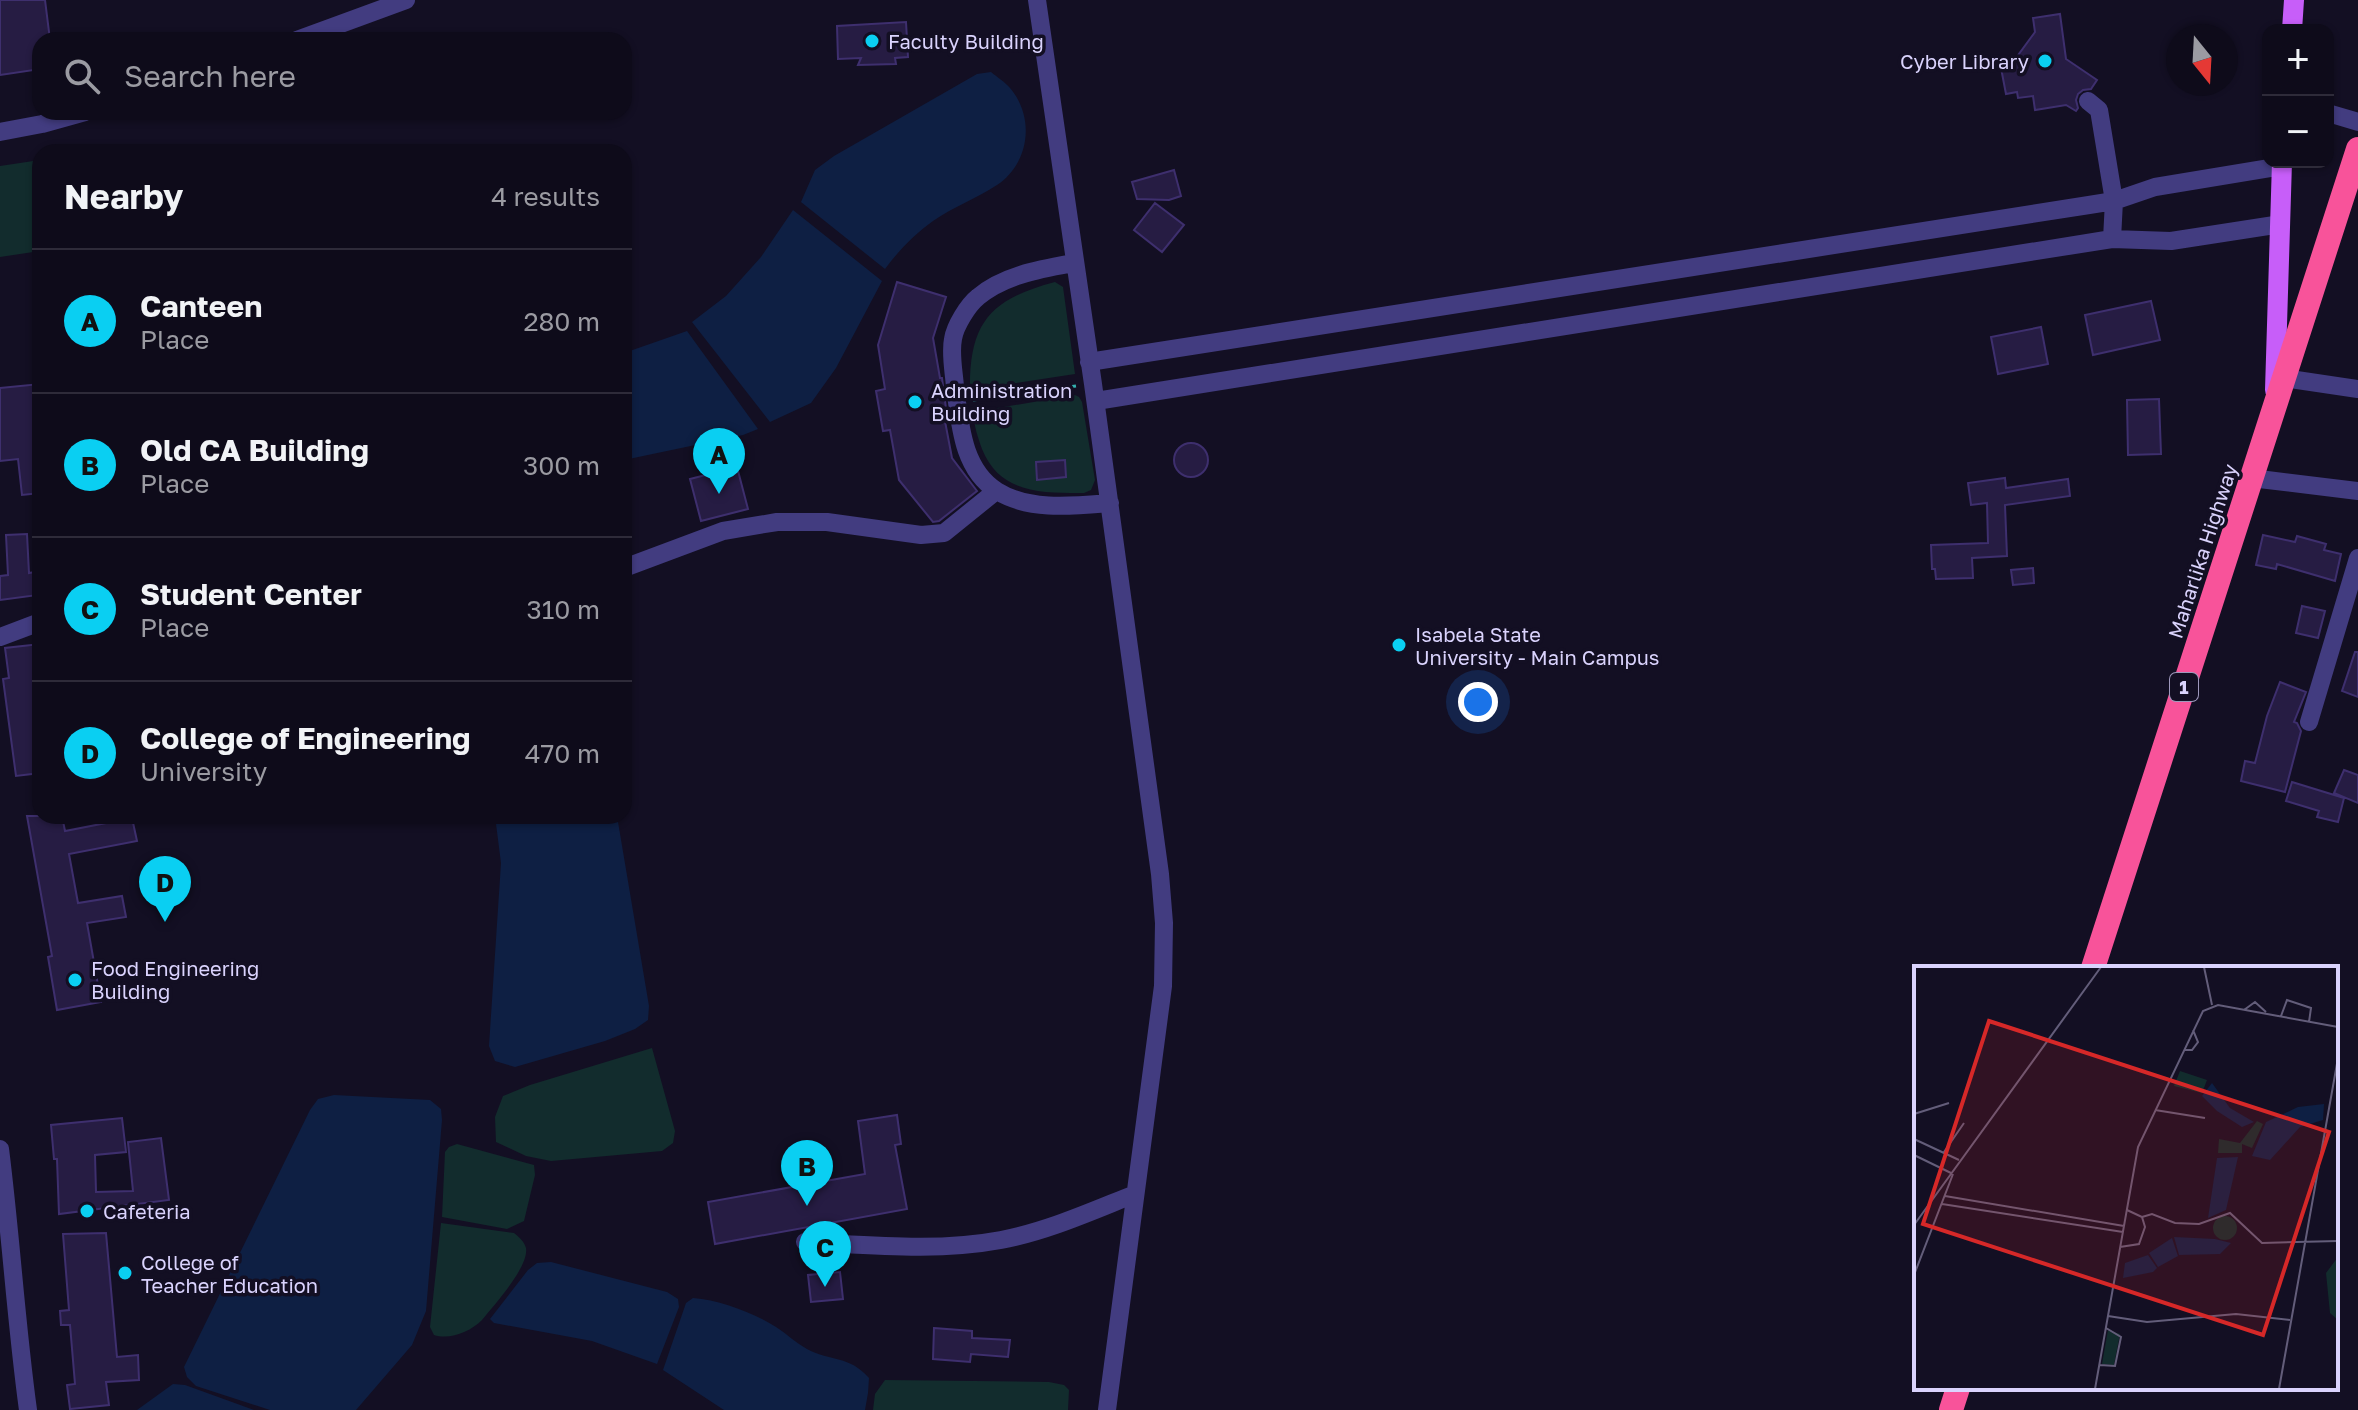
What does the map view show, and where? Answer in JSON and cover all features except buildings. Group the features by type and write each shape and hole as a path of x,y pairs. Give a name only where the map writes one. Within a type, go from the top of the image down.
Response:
{"highway":[{"name":"Maharlika Highway","path":"2094,966 2358,149"},
{"path":"1951,1410 1957,1390"}],"main road":[{"path":"2292,24 2294,0"},
{"path":"2275,406 2282,168"}],"street":[{"path":"319,32 406,0"},
{"path":"1037,0 1095,392 1164,923 1163,986 1107,1410"},
{"path":"2088,101 2099,110 2114,201 2112,239"},
{"path":"2334,115 2358,122"},
{"path":"0,132 56,120"},
{"path":"1089,362 2114,201 2155,187 2262,168"},
{"path":"1095,392 2112,239 2171,241 2281,224"},
{"path":"1074,263 1016,276 975,299 953,338 960,433 972,463 996,491 1016,500 1037,504 1069,506 1110,503"},
{"path":"2284,378 2358,389"},
{"path":"2251,478 2358,491"},
{"path":"632,565 723,531 777,522 827,522 921,535 944,533 996,491"},
{"path":"2309,722 2358,558"},
{"path":"0,637 32,625"},
{"path":"0,1149 17,1330 28,1410"},
{"path":"805,1242 913,1246 1000,1240 1073,1219 1135,1194"}],"path":[{"path":"957,402 1095,392"}],"green space":[{"path":"32,161 32,252 0,257 0,166"},
{"path":"1055,282 1063,287 1075,374 970,390 974,347 988,317 1015,296"},
{"path":"1075,395 1082,402 1095,480 1091,490 1084,493 1038,491 1011,483 1000,475 982,449 974,412"},
{"path":"652,1048 675,1131 673,1143 662,1151 551,1161 526,1156 496,1142 495,1117 503,1096"},
{"path":"457,1144 534,1165 535,1175 524,1221 507,1229 442,1217 445,1152"},
{"path":"441,1223 514,1233 526,1248 517,1275 502,1296 482,1320 453,1336 434,1335 430,1327"},
{"path":"885,1380 1049,1382 1064,1385 1069,1390 1068,1410 873,1410 875,1394"}],"water":[{"path":"991,72 1010,88 1023,112 1025,139 1016,165 997,185 926,226 885,269 801,202 815,170 834,156 977,74"},
{"path":"793,210 882,281 836,368 811,403 770,422 692,322 726,296 761,257"},
{"path":"687,331 758,429 743,435 632,458 632,350"},
{"path":"496,824 618,824 649,1006 648,1020 605,1041 515,1067 495,1061 489,1046 501,863"},
{"path":"334,1095 430,1100 441,1109 426,1311 412,1345 356,1410 270,1410 196,1386 187,1377 184,1367 310,1110 318,1099"},
{"path":"551,1262 667,1292 678,1299 679,1307 657,1364 592,1341 494,1323 490,1319 528,1270 537,1263"},
{"path":"693,1298 747,1312 776,1327 807,1349 847,1362 862,1371 869,1378 865,1410 724,1410 663,1370 686,1303"},
{"path":"173,1384 185,1385 254,1410 137,1410"}],"place":[{"name":"Faculty Building","path":"872,41"},
{"name":"Cyber Library","path":"2045,61"},
{"name":"Administration Building","path":"915,402"},
{"name":"Canteen","path":"719,494"},
{"name":"Isabela State University - Main Campus","path":"1399,645"},
{"name":"College of Engineering","path":"165,922"},
{"name":"Food Engineering Building","path":"75,980"},
{"name":"Old CA Building","path":"807,1206"},
{"name":"Cafeteria","path":"87,1211"},
{"name":"College of Teacher Education","path":"125,1273"},
{"name":"Student Center","path":"825,1287"}]}
